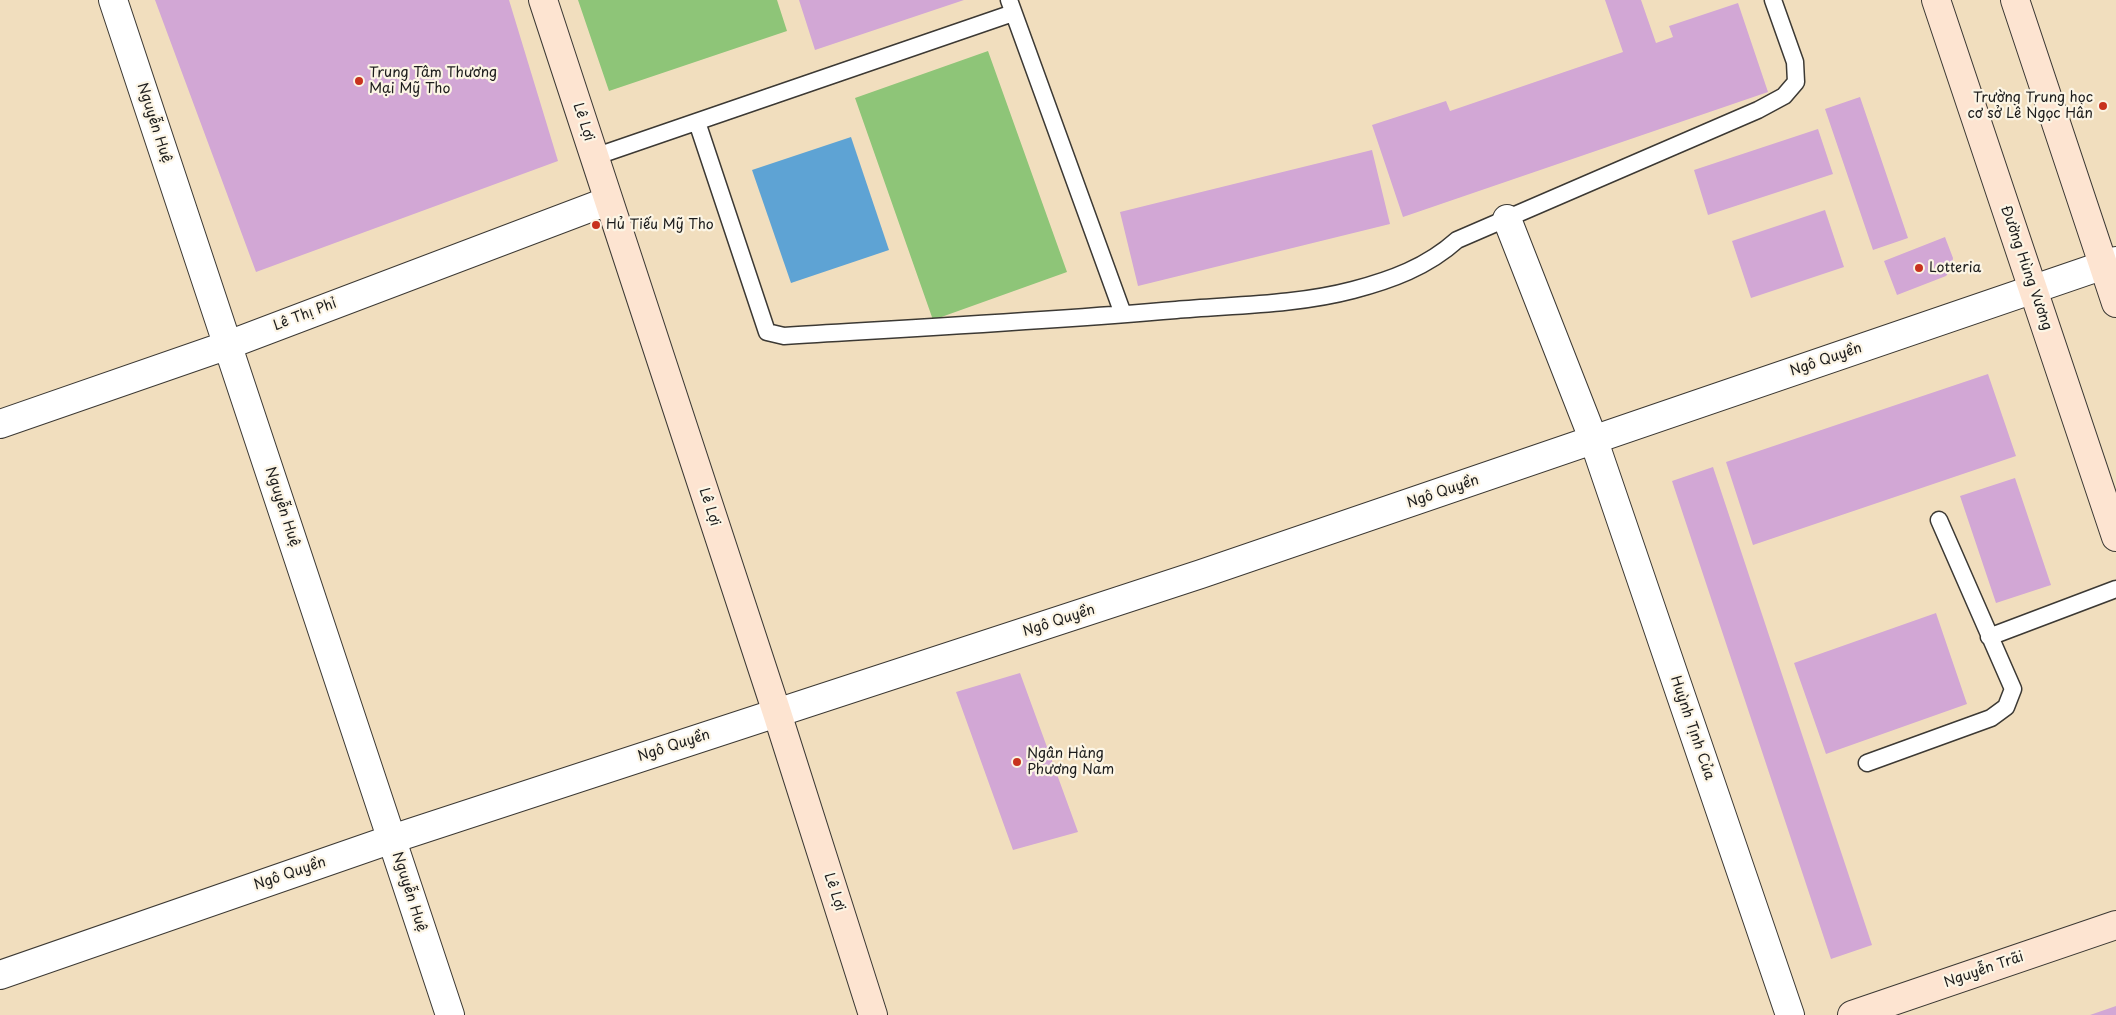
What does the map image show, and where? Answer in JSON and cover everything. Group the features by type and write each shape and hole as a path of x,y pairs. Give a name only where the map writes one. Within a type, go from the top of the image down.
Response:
{"main road":[{"name":"Lê Lợi","path":"543,0 777,713 873,1015"},
{"name":"Đường Hùng Vương","path":"1936,0 2116,537"},
{"path":"2015,0 2110,263 2116,303"},
{"name":"Nguyễn Trãi","path":"1852,1015 2116,926"}],"street":[{"name":"Nguyễn Huệ","path":"113,0 450,1015"},
{"name":"Lê Thị Phỉ","path":"0,424 228,345 608,201"},
{"name":"Huỳnh Tịnh Của","path":"1507,219 1594,441 1790,1015"},
{"name":"Ngô Quyền","path":"0,975 392,839 1192,578 2110,263"}],"lane":[{"path":"697,122 758,311 767,332 784,336 1123,314 1305,299 1351,291 1413,270 1441,254 1457,240 1758,110 1784,96 1796,82 1796,62 1773,0"},
{"path":"594,157 697,122 1011,7 1123,314"},
{"path":"1868,763 1991,718 2006,707 2013,689 1939,520"},
{"path":"1989,637 2116,589"}],"green space":[{"path":"578,0 777,0 787,31 609,91"},
{"path":"988,51 1067,272 933,320 855,98"}],"water":[{"path":"851,137 889,250 791,283 752,170"}],"building":[{"name":"Trung Tâm Thương Mại Mỹ Tho","path":"155,0 509,0 558,161 256,272"},
{"path":"799,0 964,0 815,50"},
{"path":"1605,0 1641,0 1656,43 1673,37 1669,26 1738,3 1768,92 1403,217 1372,125 1446,101 1450,111 1623,52"},
{"path":"1860,97 1908,238 1873,250 1825,109"},
{"path":"1818,129 1833,174 1708,215 1694,170"},
{"path":"1372,150 1390,224 1138,286 1120,212"},
{"path":"1825,210 1844,267 1751,298 1732,241"},
{"name":"Lotteria","path":"1945,237 1953,258 1951,270 1946,276 1897,295 1884,261"},
{"path":"1988,374 2016,456 1753,545 1726,462"},
{"path":"1713,467 1872,945 1831,959 1672,481"},
{"path":"2015,478 2051,585 1996,603 1960,496"},
{"path":"1936,613 1967,704 1826,754 1794,663"},
{"name":"Ngân Hàng Phương Nam","path":"1020,673 1078,832 1013,850 956,692"},
{"path":"2116,1006 2116,1015 2090,1015"}],"place":[{"name":"Trung Tâm Thương Mại Mỹ Tho","path":"359,81"},
{"name":"Trường Trung học cơ sở Lê Ngọc Hân","path":"2103,106"},
{"name":"Hủ Tiếu Mỹ Tho","path":"596,225"},
{"name":"Lotteria","path":"1919,268"},
{"name":"Ngân Hàng Phương Nam","path":"1017,762"}]}
